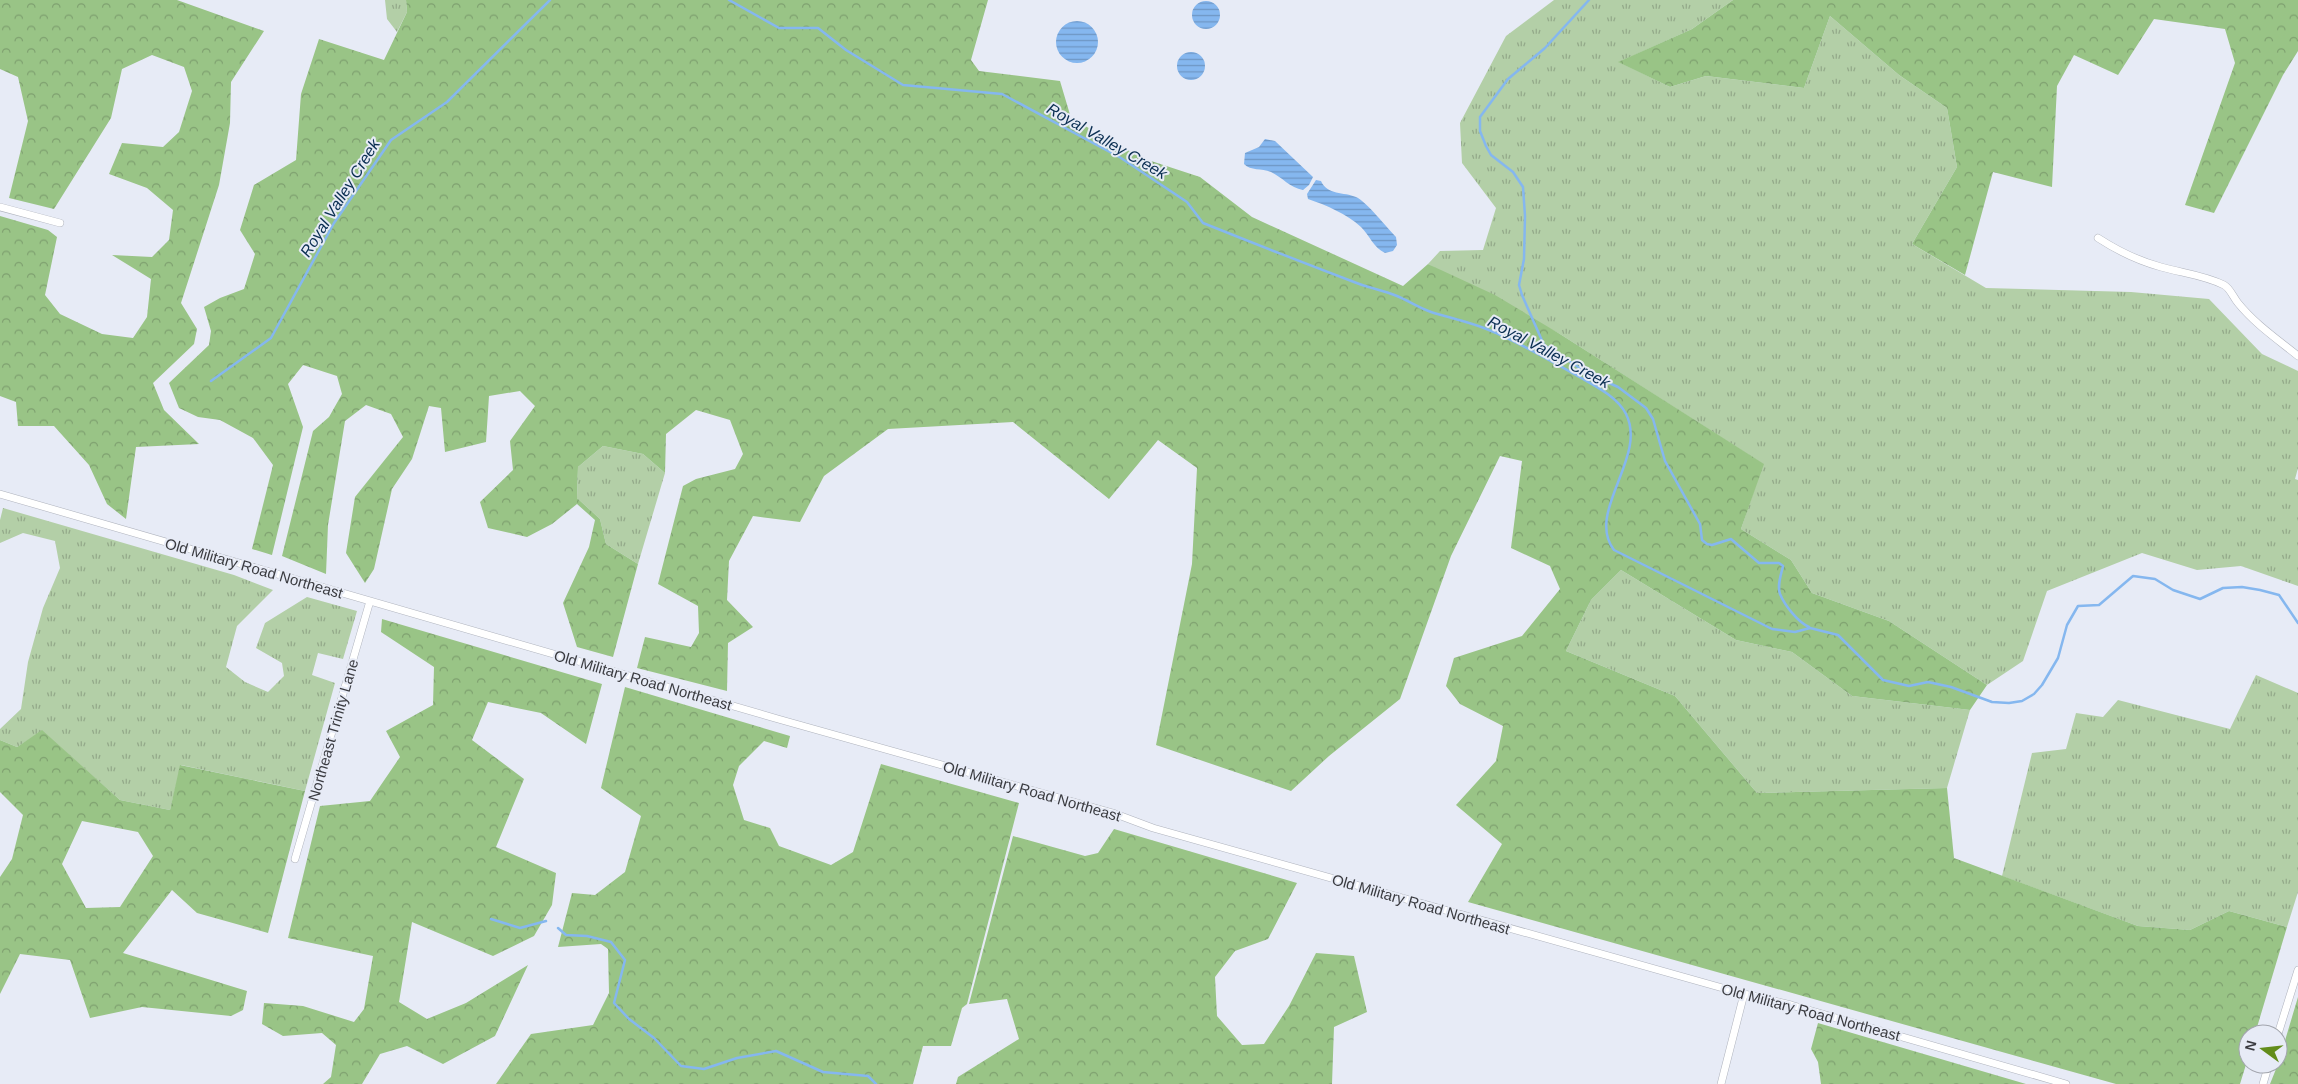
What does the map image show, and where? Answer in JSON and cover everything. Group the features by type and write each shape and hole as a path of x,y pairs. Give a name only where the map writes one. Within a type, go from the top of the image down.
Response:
{"street":[{"path":"0,207 60,223"},
{"path":"2098,238 2118,251 2160,267 2200,276 2226,285 2256,322 2275,340 2298,356"},
{"name":"Old Military Road Northeast","path":"0,494 778,719 1113,813 1153,828 1744,994 1791,1005 2066,1084"},
{"name":"Northeast Trinity Lane","path":"295,859 370,601"},
{"path":"2281,1024 2298,970"},
{"path":"1721,1084 1744,994"}],"green space":[{"path":"0,0 177,0 264,31 231,82 230,123 219,185 181,303 197,329 194,344 153,383 164,410 199,444 136,447 126,519 107,504 89,465 54,426 18,426 16,402 0,396 0,216 48,230 57,237 45,295 60,314 102,334 133,338 147,317 151,279 112,255 152,257 169,240 173,210 147,188 109,174 122,143 163,147 179,132 192,91 184,67 152,55 122,69 111,118 54,209 9,198 28,121 18,77 0,69"},
{"path":"385,0 406,0 407,12 397,32 387,19"},
{"path":"406,0 988,0 971,60 979,71 1060,81 1071,118 1142,158 1200,177 1252,217 1403,286 1428,264 1495,295 1560,334 1764,464 1741,529 1791,560 1812,593 1889,621 1987,685 1970,710 1852,696 1792,652 1736,640 1621,570 1591,600 1566,651 1675,696 1757,793 1947,788 1954,858 2138,926 2190,930 2229,911 2287,927 2258,1024 2238,1024 2238,1074 2243,1074 2240,1084 2116,1084 1468,902 1502,844 1456,805 1496,761 1503,726 1460,704 1446,686 1454,658 1522,636 1560,589 1550,566 1511,548 1522,461 1500,456 1451,556 1400,699 1329,756 1291,791 1156,745 1192,564 1197,468 1158,440 1109,499 1013,422 888,429 824,476 800,522 753,516 729,561 727,600 753,627 728,643 727,691 637,668 645,637 691,647 699,633 698,606 658,584 683,486 696,479 735,469 743,454 730,420 696,410 666,434 665,473 643,454 603,446 578,467 577,498 600,519 606,544 638,564 613,657 577,647 563,603 589,547 595,520 577,504 552,524 527,537 488,528 480,502 513,470 510,441 535,406 520,391 489,396 486,442 445,452 441,408 429,406 412,459 392,489 374,569 365,583 346,553 355,497 403,437 391,414 366,405 345,421 328,525 326,574 282,556 313,431 329,417 342,394 337,376 303,365 288,384 303,427 272,555 252,549 273,465 253,438 220,420 198,417 179,408 169,383 209,345 211,331 204,307 220,298 244,289 255,254 240,230 254,185 296,160 301,94 319,39 384,60 407,12"},
{"path":"1554,0 1733,0 1692,29 1619,62 1670,87 1706,76 1804,88 1830,16 1899,75 1947,108 1957,167 1912,244 1986,288 2131,292 2209,299 2262,354 2298,371 2298,468 2295,479 2298,480 2298,586 2241,566 2197,570 2142,553 2047,591 2023,661 1987,685 1889,621 1812,593 1791,560 1741,529 1763,464 1560,334 1428,264 1440,251 1483,250 1496,208 1462,163 1460,123 1506,36"},
{"path":"1733,0 2298,0 2298,51 2283,75 2214,213 2185,205 2235,63 2225,29 2154,19 2118,75 2074,55 2057,86 2052,187 1993,172 1965,275 1912,244 1957,167 1947,108 1899,75 1830,16 1804,88 1706,76 1670,87 1618,62 1692,29"},
{"path":"603,446 643,454 665,473 638,564 606,544 600,519 577,498 578,467"},
{"path":"3,508 234,575 273,590 237,626 226,667 245,682 268,692 284,676 282,663 256,648 265,623 307,597 357,611 343,659 318,653 312,675 335,683 305,791 181,765 170,810 120,800 42,731 17,747 0,740 0,729 21,709 28,662 43,608 60,568 55,541 23,533 0,543 0,520"},
{"path":"1621,570 1736,640 1792,652 1852,696 1970,710 1947,788 1757,793 1675,696 1566,651 1591,600"},
{"path":"382,619 602,684 586,744 541,713 488,702 472,740 524,779 496,847 556,873 552,905 534,936 493,956 412,922 399,1002 427,1019 466,1003 528,965 495,1036 443,1064 407,1046 380,1054 362,1084 323,1084 331,1077 336,1045 322,1033 283,1036 262,1024 264,1003 303,1006 354,1022 364,1009 373,956 288,938 320,806 370,801 400,757 386,731 433,705 434,667 381,632"},
{"path":"2256,675 2298,693 2298,892 2287,927 2229,911 2190,930 2138,926 2002,876 2032,753 2066,749 2076,713 2103,717 2118,700 2230,729"},
{"path":"625,687 790,736 787,748 764,741 739,766 733,785 744,820 770,828 779,846 831,865 853,852 881,764 1019,803 967,1004 962,1008 951,1046 923,1046 913,1084 496,1084 531,1034 593,1025 609,993 608,949 601,944 558,947 572,893 595,895 625,872 641,816 601,788"},
{"path":"42,730 120,800 170,810 180,765 305,791 268,933 197,913 172,890 123,953 247,991 243,1010 231,1016 142,1007 90,1018 70,960 20,954 0,994 0,877 12,859 23,815 0,792 0,740 17,747","holes":["82,821 138,832 153,856 120,907 86,908 62,864"]},
{"path":"1114,829 1297,883 1268,939 1235,951 1215,977 1217,1016 1242,1045 1264,1044 1289,1006 1316,953 1354,956 1367,1012 1334,1027 1332,1084 956,1084 958,1077 1019,1039 1007,999 969,1004 1013,836 1085,856 1098,853"},
{"path":"2298,997 2298,1084 2270,1084 2274,1074 2288,1074 2288,1030"},
{"path":"1818,1023 2026,1084 1821,1084 1818,1062 1811,1049"}],"water":[{"path":"1206,1 1216,5 1220,15 1216,25 1206,29 1196,25 1192,15 1196,5"},
{"path":"1073,21 1081,21 1092,27 1098,42 1092,57 1081,63 1073,63 1062,57 1056,46 1056,38 1062,27"},
{"path":"1191,52 1201,56 1205,66 1201,76 1191,80 1181,76 1177,66 1181,56"},
{"path":"1265,139 1275,141 1313,177 1309,185 1303,190 1298,189 1271,172 1250,168 1244,164 1245,153 1259,147"},
{"path":"1316,180 1321,181 1327,189 1360,199 1396,237 1397,245 1393,251 1385,253 1381,251 1361,227 1349,218 1329,207 1308,199 1307,194"}],"waterway":[{"name":"Royal Valley Creek","path":"211,381 271,338 334,223 391,140 447,102 550,0"},
{"name":"Royal Valley Creek","path":"729,0 779,28 818,28 846,50 903,85 1002,94 1121,158 1187,202 1203,223 1359,284 1392,294 1427,310 1489,330 1533,351 1597,387 1611,396 1622,408 1626,414 1631,431 1629,448 1607,519 1607,535 1614,550 1772,629 1795,632 1810,628 1838,635 1883,680 1909,686 1928,682 1951,687 1992,702 2009,703 2022,701 2034,694 2042,685 2058,658 2067,625 2078,606 2099,605 2133,576 2155,579 2173,590 2200,599 2223,588 2242,587 2279,595 2298,623"},
{"path":"1589,0 1545,48 1508,79 1480,117 1480,131 1491,155 1513,172 1523,187 1525,216 1524,259 1519,285 1522,295 1544,345 1589,374 1618,387 1646,408 1653,419 1665,461 1700,524 1702,540 1712,545 1731,539 1759,563 1779,563 1783,566 1779,584 1780,594 1792,613 1809,627"},
{"path":"491,919 520,928 546,921"},
{"path":"558,928 566,935 587,936 611,942 625,960 614,1003 629,1019 654,1038 681,1066 704,1069 737,1058 776,1051 823,1072 868,1076 876,1084"}]}
